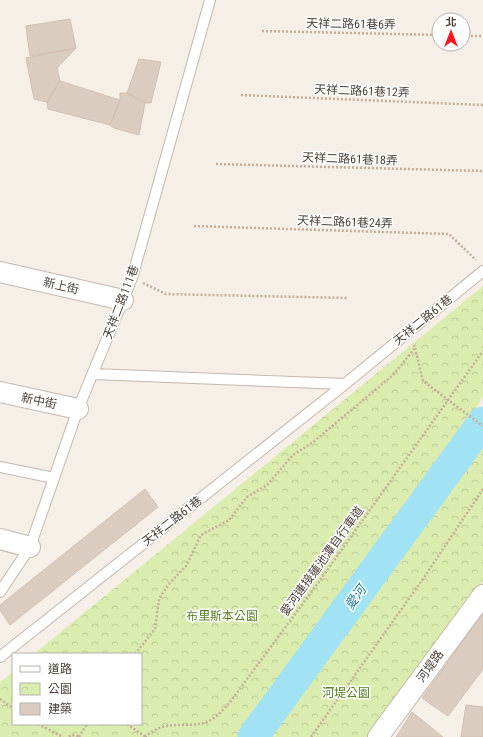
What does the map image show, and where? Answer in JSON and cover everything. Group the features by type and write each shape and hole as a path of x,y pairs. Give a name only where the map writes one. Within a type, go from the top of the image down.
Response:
{"street":[{"name":"新上街","path":"0,272 123,300"},
{"name":"新中街","path":"0,392 78,409"},
{"path":"0,540 30,547"},
{"name":"河堤路","path":"378,737 483,595"}],"lane":[{"name":"天祥二路111巷","path":"0,592 30,547 78,409 132,278 210,0"},
{"name":"天祥二路61巷","path":"0,657 345,384 483,271"},
{"path":"93,374 345,384"},
{"path":"0,467 54,478"}],"path":[{"name":"天祥二路61巷6弄","path":"262,31 431,35"},
{"path":"471,36 483,36"},
{"name":"天祥二路61巷12弄","path":"240,95 483,105"},
{"name":"天祥二路61巷18弄","path":"216,164 483,171"},
{"name":"天祥二路61巷24弄","path":"194,226 449,234 477,261"},
{"path":"132,278 166,294 347,298"},
{"path":"410,330 422,381 447,401 483,426"},
{"path":"136,653 155,629 160,598 168,585 186,566 202,535 229,520 247,498 267,485 293,455 312,443 393,375 415,348"},
{"name":"愛河連接蓮池潭自行車道","path":"146,737 156,728 164,725 202,723 208,721 214,718 230,702 313,590 483,351"},
{"path":"311,737 426,576 483,489"},
{"path":"0,699 12,707"},
{"path":"40,725 64,737"},
{"path":"69,737 72,735 79,737 86,725"},
{"path":"128,725 146,737"}],"green space":[{"name":"布里斯本公園","path":"483,286 483,396 466,429 245,737 0,737 0,682 12,673 12,725 142,725 142,653 35,653"},
{"name":"河堤公園","path":"483,441 483,581 367,737 261,737"}],"building":[{"path":"70,19 76,48 30,56 26,26"},
{"path":"76,48 57,68 60,81 47,102 34,99 26,58"},
{"path":"139,59 161,62 151,103 145,103 127,93"},
{"path":"60,81 120,100 110,125 48,109 47,102"},
{"path":"120,93 127,93 145,103 139,135 114,128 110,125 120,100"},
{"path":"145,489 158,507 10,625 0,610 0,605"},
{"path":"483,613 483,669 448,716 422,698"},
{"path":"466,705 483,707 483,737 461,737"},
{"path":"412,712 443,737 396,737"}],"waterway":[{"name":"愛河","path":"253,737 483,422"}]}
